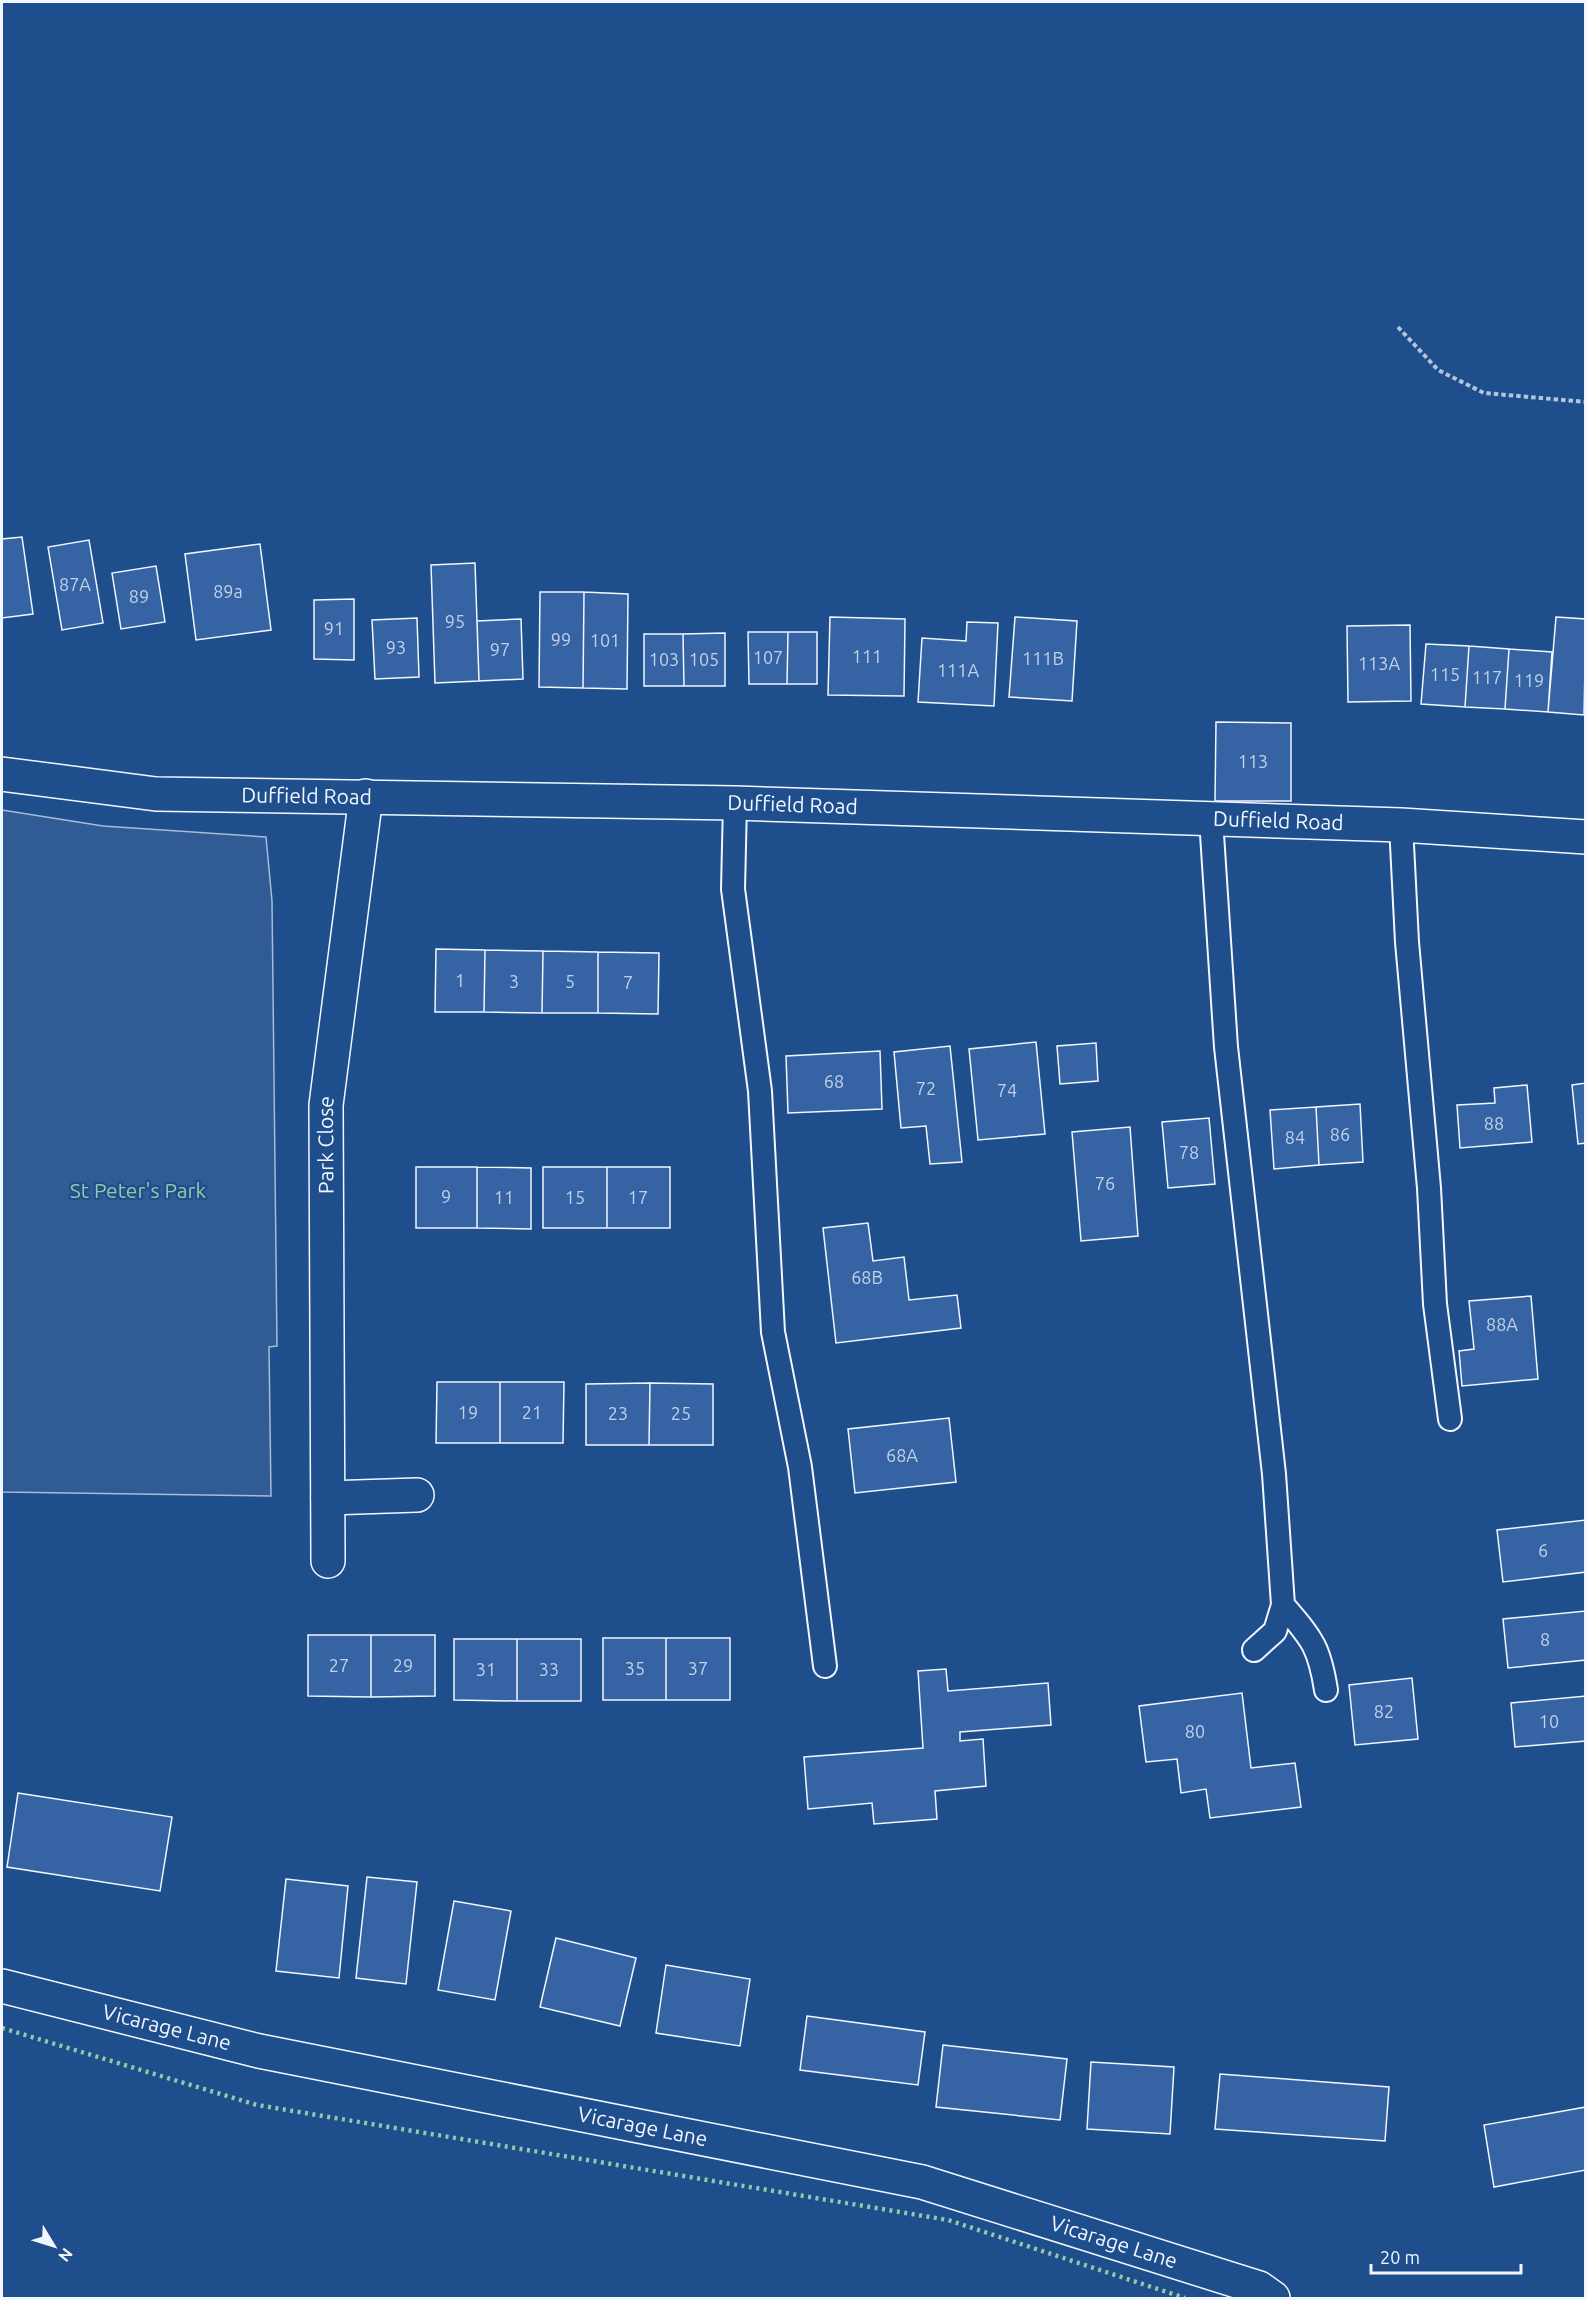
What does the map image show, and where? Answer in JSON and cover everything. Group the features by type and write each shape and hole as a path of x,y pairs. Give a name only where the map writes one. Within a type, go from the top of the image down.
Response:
{"street":[{"name":"Duffield Road","path":"2,774 156,794 735,803 1401,825 1586,837"},
{"name":"Park Close","path":"328,1562 326,1105 366,796"},
{"path":"328,1498 417,1495"},
{"name":"Vicarage Lane","path":"2,1986 259,2051 921,2182 1259,2288 1273,2298"}],"lane":[{"path":"735,803 733,889 760,1091 773,1332 800,1467 825,1666"},
{"path":"1211,819 1226,1047 1274,1474 1283,1605 1275,1631 1254,1650"},
{"path":"1401,825 1407,942 1429,1188 1435,1304 1450,1419"},
{"path":"1283,1605 1310,1636 1321,1656 1326,1690"}],"path":[{"path":"1398,327 1438,370 1484,393 1586,402"}],"shaded area":[{"name":"St Peter's Park","path":"2,810 103,826 266,837 272,901 277,1346 269,1347 271,1496 2,1492"}],"building":[{"path":"22,537 33,614 2,618 2,539"},
{"path":"89,540 103,623 62,630 48,547"},
{"path":"260,544 271,630 196,640 185,554"},
{"path":"475,563 479,681 435,683 431,565"},
{"path":"156,566 165,622 121,629 112,573"},
{"path":"540,592 584,592 583,688 539,687"},
{"path":"584,592 628,594 627,689 583,688"},
{"path":"354,599 354,660 314,659 314,600"},
{"path":"830,617 905,619 904,696 828,695"},
{"path":"1015,617 1077,621 1072,701 1009,697"},
{"path":"1556,617 1586,619 1584,715 1548,712"},
{"path":"417,618 419,677 375,679 372,620"},
{"path":"521,619 523,679 479,681 477,621"},
{"path":"967,622 998,623 994,706 918,702 922,638 966,641"},
{"path":"1410,625 1411,701 1348,702 1347,626"},
{"path":"748,632 788,632 787,684 749,684"},
{"path":"788,632 817,632 817,684 787,684"},
{"path":"725,633 725,686 684,686 683,634"},
{"path":"644,634 683,634 684,686 644,686"},
{"path":"1426,644 1469,646 1465,707 1421,704"},
{"path":"1469,646 1509,649 1505,709 1465,707"},
{"path":"1509,649 1552,652 1548,712 1505,709"},
{"path":"1216,722 1291,723 1291,801 1215,801"},
{"path":"436,949 485,950 484,1012 435,1012"},
{"path":"485,950 543,951 542,1013 484,1012"},
{"path":"543,951 598,952 598,1013 542,1013"},
{"path":"598,952 659,953 658,1014 598,1013"},
{"path":"1036,1042 1045,1134 978,1140 969,1049"},
{"path":"1096,1043 1098,1081 1060,1084 1057,1046"},
{"path":"950,1046 962,1162 930,1164 926,1126 901,1128 894,1052"},
{"path":"880,1051 882,1109 788,1113 786,1056"},
{"path":"1586,1083 1586,1143 1578,1144 1572,1085"},
{"path":"1527,1085 1532,1142 1460,1148 1457,1105 1495,1103 1494,1088"},
{"path":"1360,1104 1363,1162 1319,1165 1316,1107"},
{"path":"1316,1107 1319,1165 1274,1169 1270,1110"},
{"path":"1209,1118 1215,1184 1168,1188 1162,1122"},
{"path":"1130,1127 1138,1236 1081,1241 1072,1132"},
{"path":"416,1167 477,1167 477,1228 416,1228"},
{"path":"477,1167 531,1168 531,1229 477,1228"},
{"path":"543,1167 607,1167 607,1228 543,1228"},
{"path":"607,1167 670,1167 670,1228 607,1228"},
{"path":"868,1223 873,1261 904,1257 909,1300 957,1295 961,1328 836,1343 823,1228"},
{"path":"1531,1296 1538,1379 1462,1386 1459,1351 1474,1349 1469,1301"},
{"path":"437,1382 500,1382 500,1443 436,1443"},
{"path":"500,1382 564,1382 563,1443 500,1443"},
{"path":"650,1383 713,1384 713,1445 649,1445"},
{"path":"650,1383 649,1445 586,1445 586,1384"},
{"path":"949,1418 956,1482 855,1493 848,1429"},
{"path":"1586,1520 1586,1572 1503,1582 1497,1530"},
{"path":"1586,1611 1586,1660 1508,1668 1503,1619"},
{"path":"308,1635 371,1635 371,1697 308,1696"},
{"path":"371,1635 435,1635 435,1696 371,1697"},
{"path":"603,1638 666,1638 666,1700 603,1700"},
{"path":"666,1638 730,1638 730,1700 666,1700"},
{"path":"454,1639 517,1639 517,1701 454,1700"},
{"path":"517,1639 581,1639 581,1701 517,1701"},
{"path":"946,1669 948,1691 1048,1683 1051,1725 960,1732 960,1741 983,1739 986,1786 935,1791 937,1819 874,1824 872,1803 808,1809 804,1757 923,1748 918,1671"},
{"path":"1412,1678 1418,1739 1355,1745 1349,1685"},
{"path":"1242,1693 1251,1768 1295,1763 1301,1807 1210,1818 1206,1789 1181,1793 1177,1759 1146,1762 1139,1706"},
{"path":"1586,1696 1586,1741 1515,1747 1511,1703"},
{"path":"18,1793 172,1817 160,1891 7,1867"},
{"path":"367,1877 417,1882 406,1984 356,1978"},
{"path":"286,1879 348,1886 339,1978 276,1971"},
{"path":"454,1901 511,1911 495,2000 438,1990"},
{"path":"556,1938 636,1958 620,2026 540,2007"},
{"path":"666,1965 750,1979 740,2046 656,2033"},
{"path":"807,2016 925,2032 918,2085 800,2070"},
{"path":"943,2045 1067,2059 1060,2120 936,2107"},
{"path":"1091,2062 1174,2067 1170,2134 1087,2129"},
{"path":"1220,2074 1389,2087 1385,2141 1215,2129"},
{"path":"1586,2107 1586,2170 1494,2187 1484,2125"}],"hedge":[{"path":"2,2028 257,2105 948,2220 1185,2298"}]}
